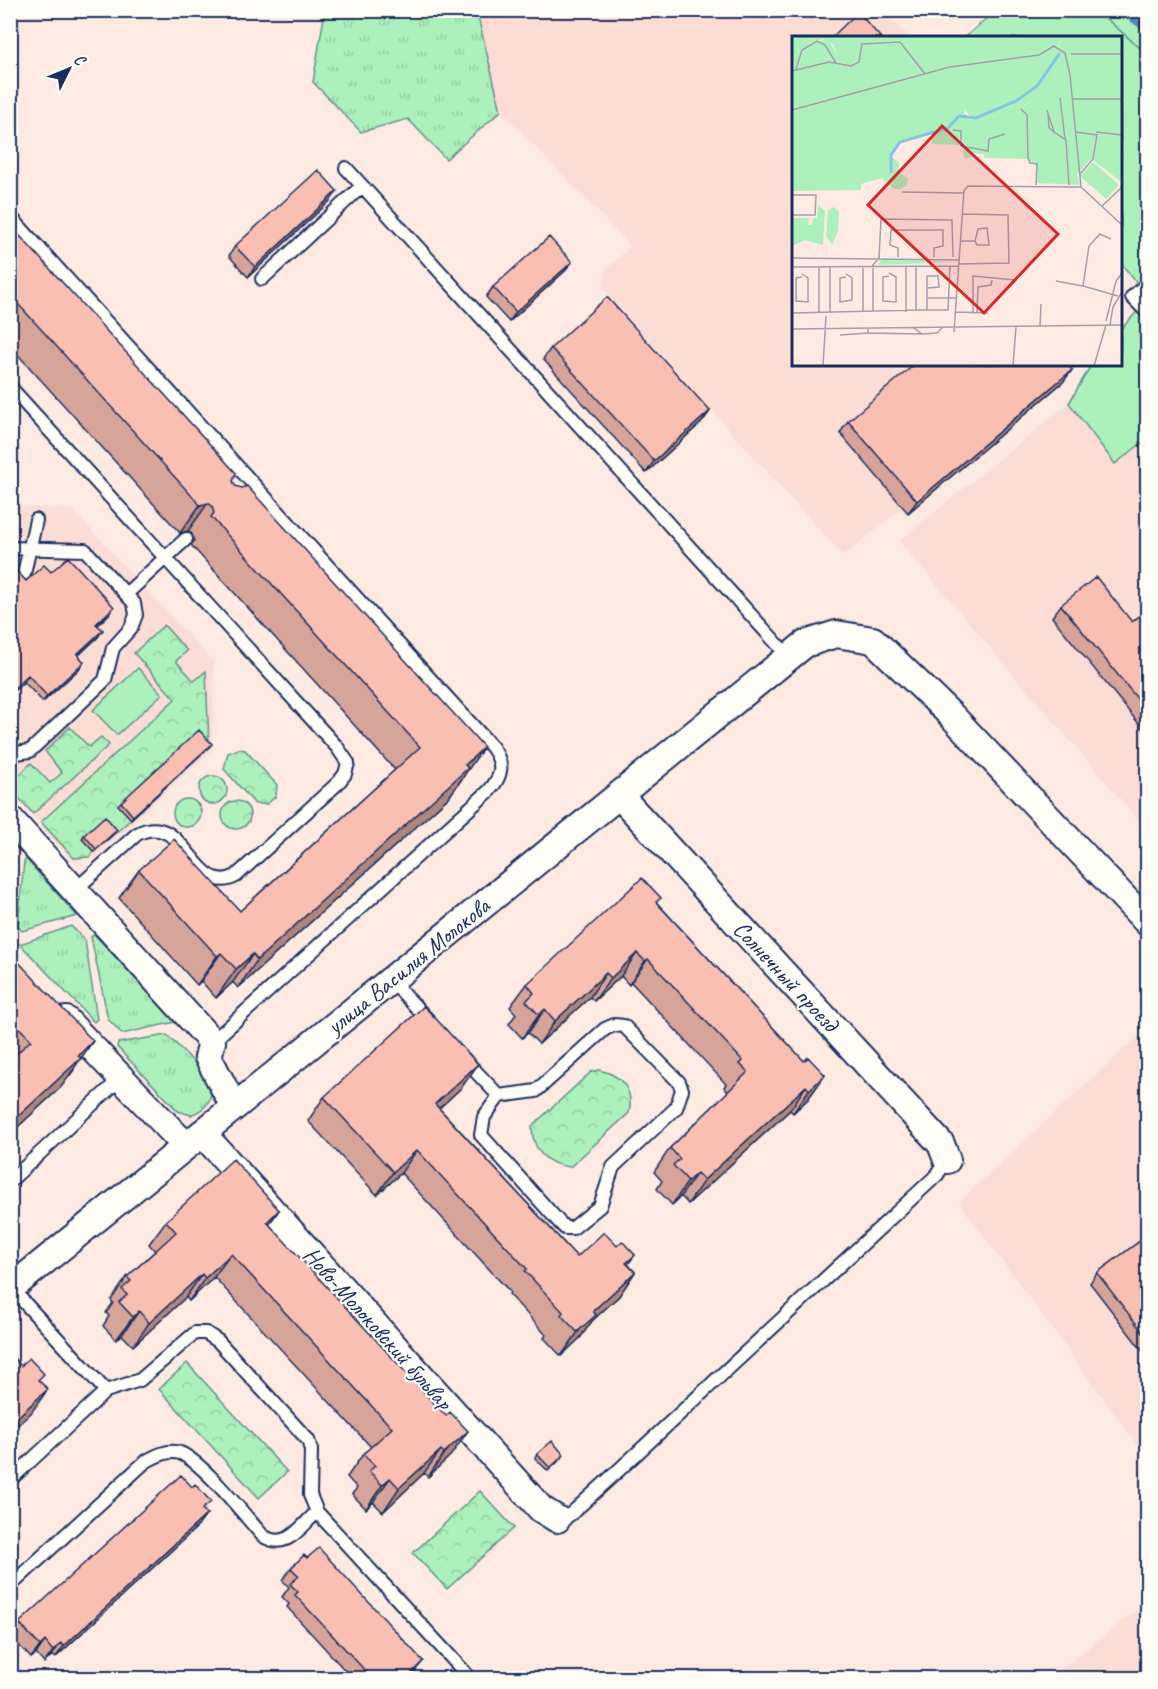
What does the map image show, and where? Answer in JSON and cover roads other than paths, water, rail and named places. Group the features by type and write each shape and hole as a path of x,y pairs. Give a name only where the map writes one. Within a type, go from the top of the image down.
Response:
{"street":[{"path":"797,650 836,634 873,640 951,715 1148,922"},
{"name":"улица Василия Молокова","path":"11,1288 797,650"},
{"name":"Солнечный проезд","path":"619,795 941,1144 947,1160"},
{"path":"10,819 212,1042 208,1057 234,1107"},
{"name":"Ново-Молоковский бульвар","path":"52,1005 121,1078 194,1139 541,1509 557,1519"}],"lane":[{"path":"346,168 797,650"},
{"path":"262,279 362,186"},
{"path":"10,216 247,484 492,747 501,761 500,779 489,791 212,1042"},
{"path":"1148,283 1132,297 1148,313"},
{"path":"10,387 343,753 348,763 345,774 236,876 226,881 215,880 206,873 174,837 160,829 147,829 137,834 75,890"},
{"path":"24,574 36,520"},
{"path":"126,594 186,539"},
{"path":"10,548 85,550 134,603 136,615 131,628 113,648 105,680 30,751 10,754"},
{"path":"391,980 436,1029"},
{"path":"614,1025 624,1026 632,1032 679,1082 682,1090 676,1108 613,1167 600,1206 573,1228 565,1228 559,1222 481,1135 484,1117 499,1096 536,1091 605,1029 614,1025"},
{"path":"452,1046 499,1096"},
{"path":"10,1181 121,1078"},
{"path":"557,1519 565,1518 596,1491 931,1181 947,1160"},
{"path":"11,1288 106,1391"},
{"path":"10,1480 106,1391 140,1380 186,1339 195,1333 206,1333 218,1341 308,1440 311,1450 310,1495 317,1512 470,1678"},
{"path":"10,1586 145,1462 159,1454 179,1452 196,1464 263,1536 272,1542 281,1543 289,1538 317,1512"}],"waterway":[{"path":"1121,10 1148,30"}]}
